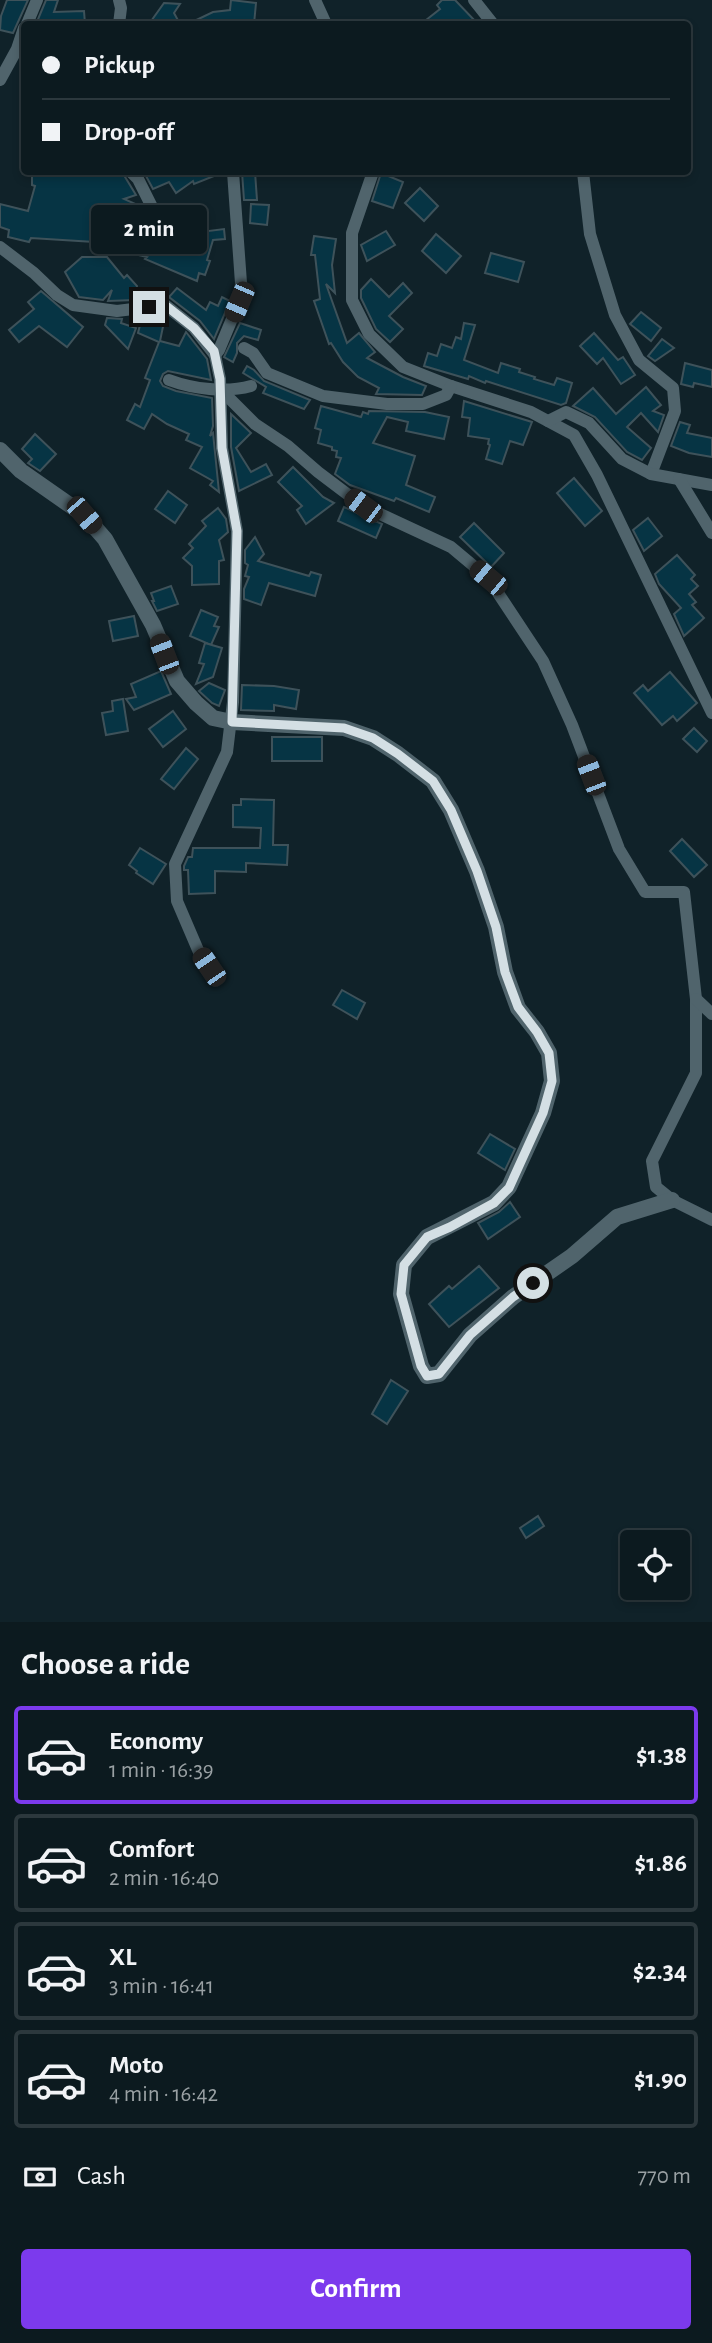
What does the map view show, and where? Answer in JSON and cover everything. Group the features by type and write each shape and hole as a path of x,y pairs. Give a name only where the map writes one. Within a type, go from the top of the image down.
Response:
{"street":[{"path":"28,21 37,0"},
{"path":"118,0 121,8 119,21"},
{"path":"314,0 324,21"},
{"path":"474,0 491,21"},
{"path":"0,80 21,39"},
{"path":"134,175 158,217 154,228"},
{"path":"215,355 239,302 241,283 233,175"},
{"path":"372,175 352,233 352,300 369,334 403,367 531,412 574,435 597,475 712,713"},
{"path":"583,175 590,234 615,315 639,360 673,388 675,411 651,474"},
{"path":"0,247 57,295 73,305 117,311 165,305 194,328 215,355 220,389 222,448 237,531 232,722 227,752 175,864 177,901 198,950 209,967"},
{"path":"244,348 253,353 267,373 323,396 387,404 423,404 446,395 451,386"},
{"path":"169,380 185,387 220,389 251,386"},
{"path":"220,389 256,425 288,446 317,472 363,506 451,547 488,578 543,661 572,725 619,849 645,892 684,892 696,999 696,1073 652,1161 656,1187 672,1200 712,1220"},
{"path":"548,421 566,412 589,423 622,458 651,474 712,485"},
{"path":"0,450 21,471 84,515 105,539 153,625 177,681 212,718 232,722 344,728 373,738 433,781 451,810 477,871 496,927 505,972 518,1007 549,1053 552,1081 543,1113 509,1188 494,1203 427,1237 404,1265 401,1294 421,1366 427,1376 439,1374 470,1335 513,1297 572,1256 617,1217 672,1200"},
{"path":"680,479 712,533"},
{"path":"696,999 712,1014"}],"building":[{"path":"7,0 28,0 13,33 0,30 1,16"},
{"path":"46,0 58,0 54,12 84,11 85,21 37,21"},
{"path":"231,0 256,3 254,21 194,21 213,12 230,10"},
{"path":"442,0 455,0 475,21 425,21 440,9 437,5"},
{"path":"164,3 180,4 174,13 178,21 151,21"},
{"path":"32,175 124,175 136,195 124,199 142,207 148,218 139,235 132,235 129,225 122,251 110,248 110,243 31,238 29,242 8,237 9,230 0,227 0,204 28,211 35,186 32,185"},
{"path":"146,175 216,175 194,184 193,181 176,193 169,182 153,189"},
{"path":"242,175 255,175 257,200 244,200"},
{"path":"380,175 403,182 393,208 372,201"},
{"path":"420,188 438,206 424,221 405,203"},
{"path":"251,204 269,205 267,225 250,223"},
{"path":"195,216 201,232 224,229 225,239 213,240 205,275 199,273 197,281 138,255 133,237 147,233 157,236 163,229 170,227 169,224"},
{"path":"386,231 395,245 367,261 361,245"},
{"path":"436,234 461,256 446,273 422,251"},
{"path":"314,236 336,239 332,265 335,293 326,284 347,343 359,333 375,352 367,358 426,386 422,395 376,394 379,388 358,377 343,362 331,343 329,344 314,301 320,299 315,255 311,255"},
{"path":"491,253 524,262 518,282 485,273"},
{"path":"82,257 107,257 124,278 127,275 137,286 136,293 139,296 136,295 135,300 108,301 112,290 103,300 79,297 65,272"},
{"path":"371,279 389,297 403,283 412,293 389,316 403,329 390,342 376,329 361,298 361,290"},
{"path":"177,288 206,310 210,302 218,306 222,297 230,301 214,339 200,321 169,297"},
{"path":"41,291 83,327 67,347 39,326 19,342 9,330 34,309 28,302"},
{"path":"641,312 661,328 651,341 630,324"},
{"path":"142,317 165,317 160,341 179,346 186,332 207,359 211,380 168,371 160,381 163,386 176,391 212,398 213,426 210,436 213,433 219,492 210,485 213,481 190,468 202,447 186,440 189,434 152,414 144,429 127,420 135,404 140,407 150,380 145,378 159,342 138,333"},
{"path":"107,318 122,319 121,323 136,328 128,349 105,325"},
{"path":"240,323 261,330 258,340 244,336 237,343 233,362 224,357"},
{"path":"464,323 475,325 464,360 498,373 501,363 520,369 519,372 535,377 534,379 554,385 557,378 572,383 566,403 561,405 469,376 468,379 424,366 428,353 437,356 441,344 452,348 456,337 461,339"},
{"path":"594,333 618,360 623,357 635,375 621,384 603,358 597,364 580,346"},
{"path":"662,339 674,348 655,361 648,356"},
{"path":"685,363 712,370 712,387 694,383 693,387 681,384"},
{"path":"247,366 264,381 310,400 304,409 263,393 266,387 243,373"},
{"path":"646,387 661,405 653,411 664,415 658,432 641,413 627,427 651,448 642,460 627,452 595,417 573,406 593,388 616,414"},
{"path":"464,401 532,422 523,445 510,441 502,464 486,459 489,439 468,436 470,418 462,417"},
{"path":"321,406 361,417 363,412 368,414 369,411 425,412 449,417 444,439 406,431 408,422 387,417 373,443 415,456 406,485 435,497 429,512 396,498 394,501 350,485 335,474 341,458 336,457 337,451 332,450 332,447 318,443 321,430 315,428"},
{"path":"231,414 251,433 236,448 251,472 266,464 272,475 239,491 231,447"},
{"path":"680,422 690,425 687,433 712,438 712,457 671,446"},
{"path":"35,434 56,454 40,471 28,463 32,459 22,449"},
{"path":"293,467 323,497 334,503 306,524 297,510 302,506 278,482"},
{"path":"574,478 602,511 585,526 557,493"},
{"path":"168,491 187,505 175,523 155,509"},
{"path":"344,507 382,524 376,538 338,521"},
{"path":"218,508 226,519 228,532 219,540 224,560 219,561 219,584 192,585 192,566 183,558 193,548 189,544 206,526 202,521"},
{"path":"648,518 662,536 644,551 633,530"},
{"path":"474,523 504,553 491,567 460,537"},
{"path":"255,537 264,554 258,561 309,576 311,572 321,575 315,596 269,583 261,605 244,599 244,589 249,577 245,576 248,565 245,563 245,550"},
{"path":"677,555 695,575 691,579 698,586 689,594 696,602 692,605 704,618 684,636 674,614 681,608 659,584 655,574"},
{"path":"171,586 178,604 157,611 151,593"},
{"path":"201,610 218,617 214,626 219,627 211,645 190,636"},
{"path":"134,616 138,636 113,641 109,621"},
{"path":"205,643 222,648 213,677 196,684 204,664 199,663"},
{"path":"161,671 171,694 134,710 126,699 136,697 131,684"},
{"path":"670,672 697,703 677,721 673,716 662,725 634,693 643,685 648,691"},
{"path":"209,683 225,690 219,706 199,691"},
{"path":"242,685 299,690 296,709 274,705 274,711 241,710"},
{"path":"123,699 128,731 106,735 102,713 113,711 112,701"},
{"path":"173,711 186,729 163,747 149,729"},
{"path":"694,728 707,741 697,752 683,739"},
{"path":"272,737 322,737 322,761 272,761"},
{"path":"186,748 198,759 174,789 161,779"},
{"path":"241,799 274,800 273,845 288,845 287,865 246,863 246,872 215,871 215,893 189,894 188,870 184,870 184,866 188,857 192,857 193,848 260,848 261,828 233,827 233,805 241,805"},
{"path":"682,839 707,865 694,877 670,851"},
{"path":"140,848 166,864 153,884 129,865"},
{"path":"342,990 365,1003 357,1019 333,1005"},
{"path":"490,1134 515,1149 505,1170 478,1153"},
{"path":"510,1202 520,1217 488,1239 478,1223 499,1212"},
{"path":"479,1266 499,1288 449,1327 429,1304 449,1286 452,1289"},
{"path":"391,1380 408,1391 387,1424 372,1414"},
{"path":"538,1516 544,1526 526,1538 520,1528"}],"route":[{"path":"149,307 165,305 194,328 214,351 220,379 222,448 237,531 232,722 344,728 373,738 433,781 451,810 477,871 496,927 505,972 518,1007 549,1053 552,1081 543,1113 509,1188 494,1203 427,1237 404,1265 401,1294 421,1366 427,1376 439,1374 470,1335 533,1283"}]}
